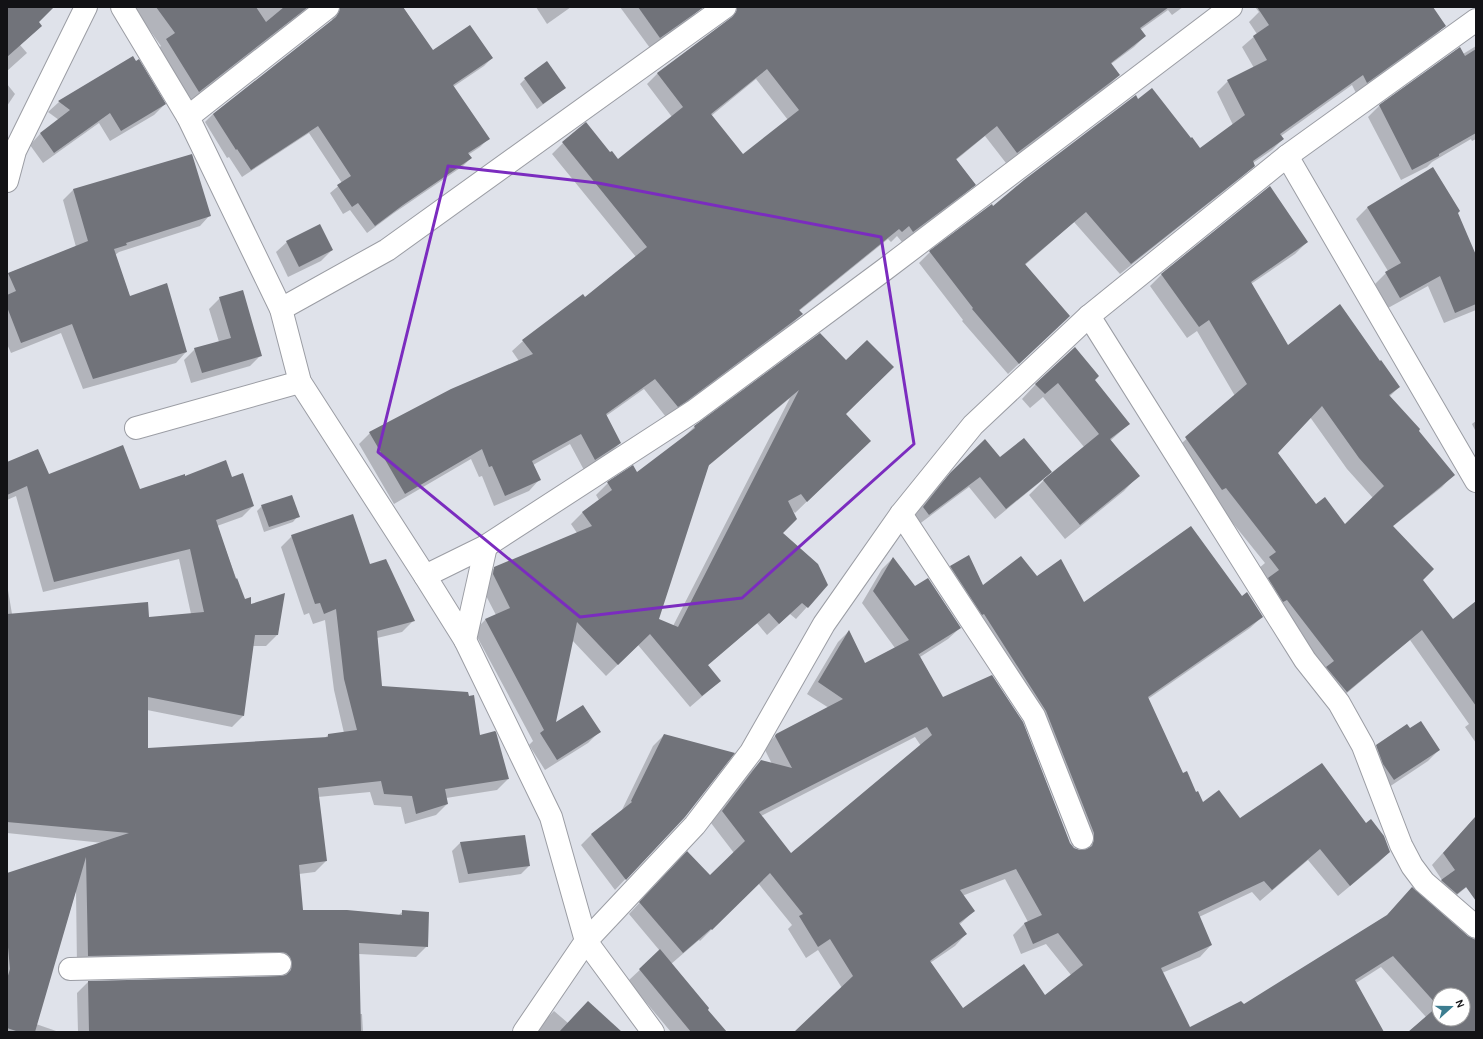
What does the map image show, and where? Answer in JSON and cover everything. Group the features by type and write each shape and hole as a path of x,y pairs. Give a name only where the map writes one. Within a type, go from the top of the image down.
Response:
{"street":[{"path":"7,181 15,152 86,7"},
{"path":"122,7 188,117 281,309 300,382 465,640 551,817 586,941 653,1032"},
{"path":"188,117 328,7"},
{"path":"281,309 387,250 724,7"},
{"path":"425,576 486,546 694,411 884,270 1231,7"},
{"path":"524,1032 586,941 695,825 751,752 824,624 901,514 973,425 1089,316 1287,156 1476,20"},
{"path":"1287,156 1476,481"},
{"path":"1089,316 1305,660 1340,703 1363,746 1401,845 1412,866 1424,882 1476,927"},
{"path":"136,428 300,382"},
{"path":"901,514 1034,716 1082,838"},
{"path":"465,640 486,546"},
{"path":"70,969 280,964"}],"highlighted area":[{"path":"448,166 598,183 881,237 914,444 742,598 580,617 378,452"}],"building":[{"path":"7,7 54,7 39,22 42,26 7,57"},
{"path":"156,7 256,7 266,22 284,7 308,7 199,92 166,39 175,33"},
{"path":"340,7 403,7 433,50 470,25 493,58 453,85 490,139 468,153 472,158 375,226 358,203 352,207 337,185 351,176 318,126 251,170 213,114 336,17"},
{"path":"638,7 704,7 660,38"},
{"path":"737,7 1169,7 1140,28 1146,36 1111,63 1120,75 1017,153 997,126 956,159 976,185 913,232 909,226 902,232 899,229 799,310 803,314 687,401 678,407 655,379 606,414 621,443 595,460 581,434 532,461 541,480 505,496 492,466 489,467 482,449 405,494 369,432 451,389 533,354 522,340 583,294 585,297 647,247 562,142 586,122 610,152 612,151 618,159 683,107 657,73 732,17 736,12","holes":["767,69 799,110 743,154 711,114"]},
{"path":"1257,7 1433,7 1446,26 1367,83 1363,75 1280,134 1284,139 1253,161 1255,166 1131,264 1086,212 1025,264 1070,316 1019,364 972,309 973,308 929,251 992,204 993,206 1024,180 1136,95 1138,99 1152,88 1200,148 1245,115 1227,80 1267,60 1253,36 1269,25"},
{"path":"1460,47 1465,56 1476,49 1476,133 1439,154 1439,156 1412,170 1379,105"},
{"path":"133,56 136,61 139,59 166,104 121,131 110,113 54,153 40,133 70,110 58,101"},
{"path":"547,61 566,88 543,104 524,78"},
{"path":"192,154 211,216 126,243 127,245 114,249 130,296 167,283 187,352 93,379 72,324 21,343 7,307 7,295 16,291 8,273 88,241 73,189"},
{"path":"1433,167 1460,211 1458,213 1476,255 1476,304 1455,313 1440,276 1400,298 1385,272 1401,263 1367,207"},
{"path":"1270,186 1308,242 1251,282 1288,345 1340,304 1400,387 1389,395 1420,429 1419,431 1455,475 1393,526 1434,569 1423,580 1453,619 1476,601 1476,706 1422,630 1347,692 1326,667 1334,661 1287,600 1283,602 1268,578 1279,570 1269,557 1276,552 1226,488 1222,490 1185,437 1247,384 1209,320 1199,327 1161,274","holes":["1322,406 1359,458 1384,486 1345,524 1325,497 1316,504 1278,453"]},
{"path":"320,224 333,250 299,267 286,241"},
{"path":"243,290 262,356 202,373 194,348 231,338 219,297"},
{"path":"820,333 846,360 867,340 894,367 846,414 871,441 807,502 801,494 788,501 797,519 783,533 818,564 828,585 808,608 802,603 779,624 769,613 708,665 721,681 702,696 650,634 618,665 577,622 556,722 583,705 601,732 557,760 540,733 544,730 485,619 510,608 493,574 494,567 592,526 582,512 612,490 607,482 633,465 637,472 695,428 694,426","holes":["799,390 678,627 659,619 709,465"]},
{"path":"1075,347 1099,376 1095,380 1130,424 1110,439 1140,476 1080,525 1043,480 1099,434 1058,383 1045,394 1035,384"},
{"path":"1024,438 1052,472 1006,509 980,477 929,515 923,507 950,473 985,439 1000,457"},
{"path":"123,445 140,489 185,474 185,476 226,460 232,477 243,473 254,506 216,520 236,579 237,578 245,599 251,597 251,604 285,593 278,635 255,635 244,716 148,697 148,748 328,737 328,734 357,730 344,679 336,609 324,614 320,603 315,604 291,535 353,514 370,564 386,559 415,621 377,631 382,686 468,692 469,696 474,695 480,735 496,732 509,779 445,789 448,804 416,814 412,796 384,794 381,781 318,788 327,861 299,865 303,910 347,910 402,915 402,910 429,912 428,947 359,943 361,1032 89,1032 88,981 280,976 286,975 291,970 292,963 290,957 286,953 280,952 88,956 86,857 35,1032 19,1032 7,1028 7,979 10,969 7,936 7,873 129,833 7,822 7,614 148,602 149,617 204,612 190,549 54,582 27,486 7,495 7,462 38,449 49,474"},
{"path":"292,495 300,517 269,527 261,505"},
{"path":"1191,526 1242,596 1247,592 1263,617 1148,697 1183,773 1187,771 1196,792 1198,791 1203,802 1219,790 1240,818 1322,763 1366,823 1371,819 1384,836 1390,852 1350,886 1320,849 1272,890 1264,881 1198,912 1212,945 1161,968 1190,1027 1241,1001 1244,1004 1387,915 1412,887 1468,936 1476,940 1476,1032 1408,1032 1431,1012 1431,1027 1471,1027 1471,987 1431,987 1431,998 1393,956 1355,980 1384,1032 794,1032 853,976 830,939 818,947 799,916 803,914 770,873 712,930 711,929 683,953 639,902 687,851 710,875 745,841 722,811 761,760 792,768 775,736 776,734 843,699 818,682 849,630 865,663 909,640 873,591 893,557 915,586 928,578 961,628 919,654 918,653 943,697 992,675 1023,722 1070,843 1074,848 1080,850 1087,849 1092,846 1094,833 1046,711 984,614 982,615 950,566 969,555 983,585 1021,556 1037,576 1061,559 1084,602","holes":["927,727 932,735 791,853 759,812","1016,869 1042,915 1024,923 1033,944 1058,933 1083,965 1045,995 1024,964 963,1008 930,961 967,934 959,923 975,911 960,890"]},
{"path":"1421,721 1440,750 1394,780 1383,764 1376,745 1407,724 1410,728"},
{"path":"664,734 735,753 685,817 626,880 591,834 632,802 631,801"},
{"path":"1476,816 1476,901 1466,887 1457,894 1441,880 1455,870 1443,853"},
{"path":"525,835 530,866 468,874 460,842"},
{"path":"660,949 727,1032 691,1032 639,969"},
{"path":"588,1001 622,1032 559,1032"}]}
